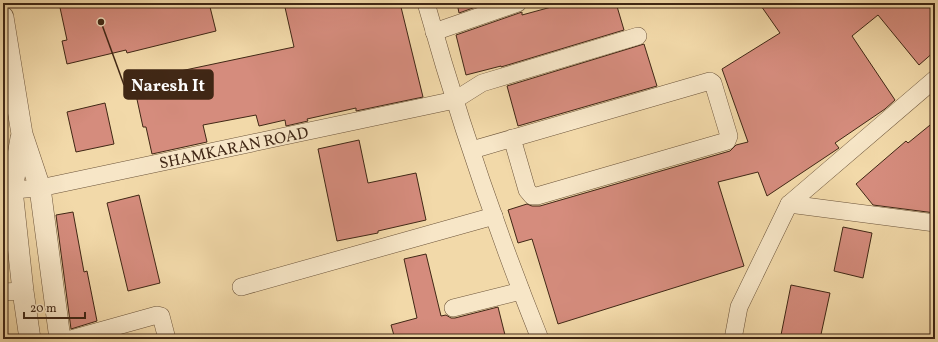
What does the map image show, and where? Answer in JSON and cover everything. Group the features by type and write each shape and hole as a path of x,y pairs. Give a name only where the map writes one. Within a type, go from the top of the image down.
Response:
{"street":[{"path":"3,8 4,3"},
{"path":"426,3 455,100 494,216 540,339"},
{"path":"434,32 518,3"},
{"path":"3,17 22,134 40,188 60,339"},
{"path":"455,100 482,83 638,36"},
{"path":"733,339 739,307 789,204 935,79"},
{"path":"472,150 512,138 710,81 713,83 729,136 727,141 537,196 532,196 527,190 512,138"},
{"name":"SHAMKARAN ROAD","path":"12,190 40,188 455,100"},
{"path":"22,134 12,190 13,292 30,339"},
{"path":"789,204 935,223"},
{"path":"241,287 494,216"},
{"path":"453,308 521,291"},
{"path":"71,339 157,315 161,316 167,339"}],"building":[{"path":"59,3 209,3 216,31 127,53 126,50 67,64 62,41 67,40"},
{"path":"284,3 400,3 423,97 356,111 356,108 307,119 308,121 286,126 285,120 259,126 256,115 203,125 207,142 152,154 146,127 143,127 133,81 294,47"},
{"path":"457,3 487,3 459,13"},
{"path":"566,3 616,3 624,30 501,67 466,75 456,35 522,12 522,15"},
{"path":"759,3 935,3 935,51 919,65 878,15 852,36 895,100 885,109 835,143 839,148 767,196 758,172 718,182 744,266 558,324 532,239 518,243 508,210 527,204 532,206 540,206 730,151 736,145 748,142 722,69 780,33"},
{"path":"644,44 657,86 518,126 507,86"},
{"path":"105,103 114,144 76,152 67,112"},
{"path":"935,121 935,213 873,205 856,184 906,141 908,143"},
{"path":"359,140 368,183 416,173 426,220 378,231 378,233 337,241 318,149"},
{"path":"139,195 160,283 128,291 107,203"},
{"path":"73,212 84,272 87,271 97,321 71,329 56,215"},
{"path":"843,227 872,233 863,278 834,271"},
{"path":"426,254 441,316 446,315 451,318 455,318 498,307 506,339 395,339 391,325 417,318 404,259"},
{"path":"791,285 830,293 820,339 800,339 781,335"}],"place":[{"name":"Naresh It","path":"101,22"}]}
